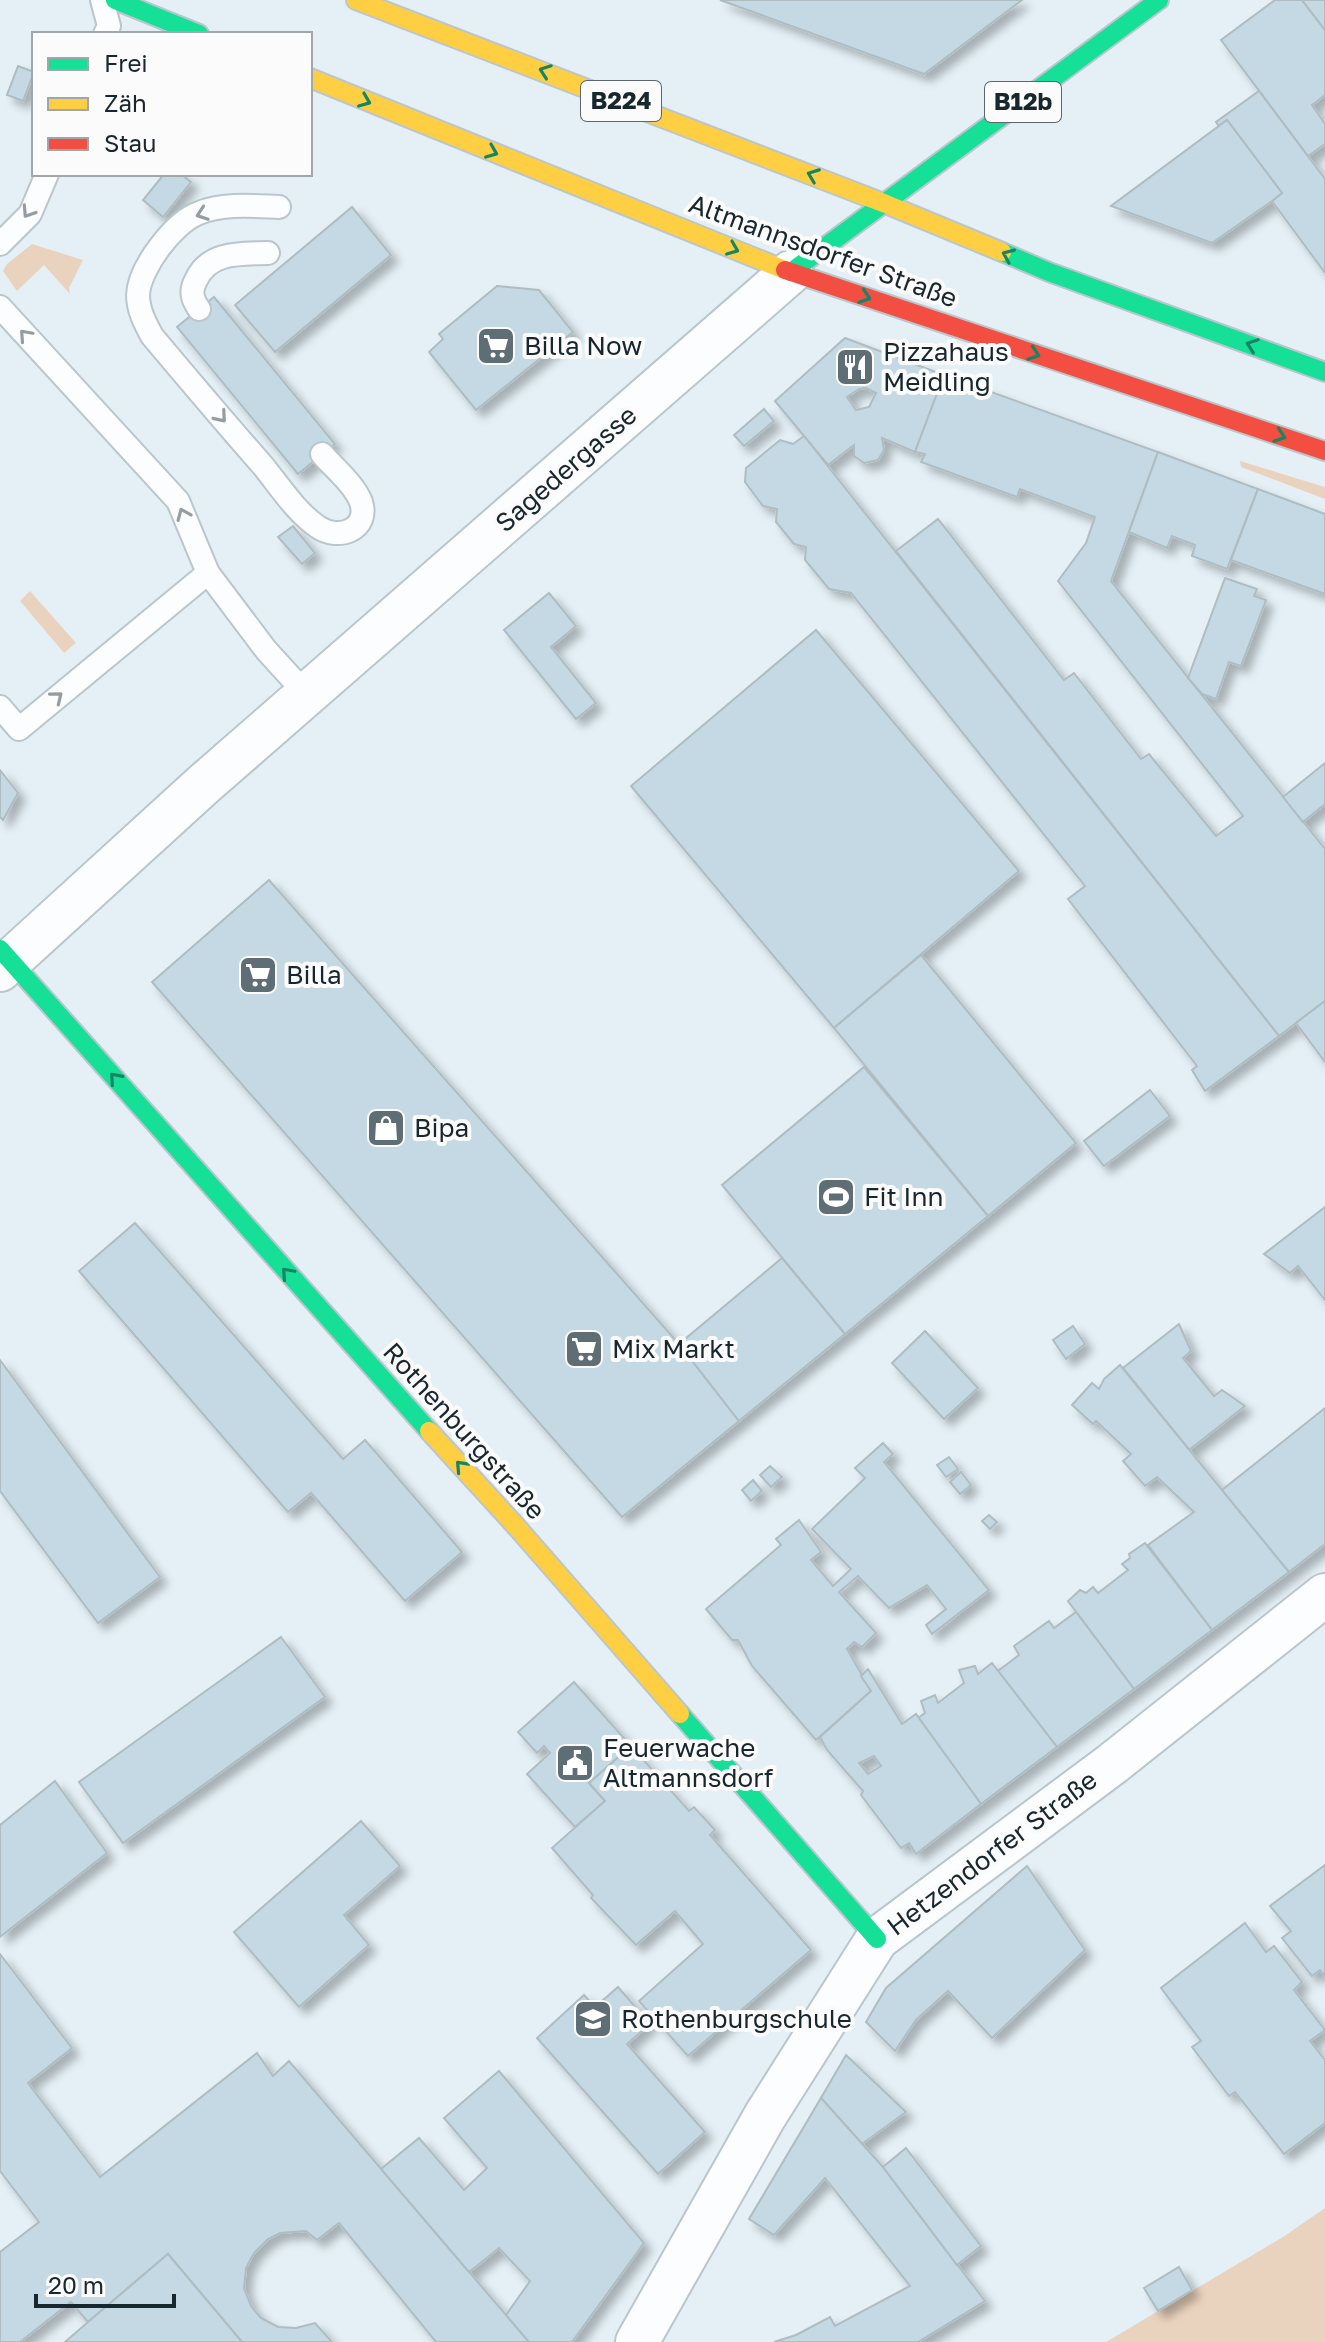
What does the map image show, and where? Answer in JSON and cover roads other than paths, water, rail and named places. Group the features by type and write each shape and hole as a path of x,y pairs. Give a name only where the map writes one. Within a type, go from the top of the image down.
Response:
{"main road":[{"path":"115,0 194,32"},
{"name":"B224","path":"356,0 886,204 1049,272 1325,372"},
{"name":"Sagedergasse","path":"791,272 1159,0"},
{"name":"Altmannsdorfer Straße","path":"312,79 791,272 1325,451"},
{"name":"Rothenburgstraße","path":"4,960 514,1524 877,1939"}],"street":[{"name":"Sagedergasse","path":"4,960 791,272"},
{"name":"Hetzendorfer Straße","path":"637,2342 765,2116 877,1939 1112,1764 1325,1595"}],"lane":[{"path":"102,0 109,26 106,32"},
{"path":"0,244 30,214 46,176"},
{"path":"279,207 232,206 209,210 197,213 176,228 145,269 138,293 141,315 152,336 287,495 319,528 341,534 348,532 360,520 362,504 322,454"},
{"path":"199,309 192,296 193,284 211,261 225,255 268,253"},
{"path":"0,307 178,501 208,573 266,650 307,695"},
{"path":"0,707 19,729 208,573"}],"place":[{"name":"Billa Now","path":"496,346"},
{"name":"Pizzahaus Meidling","path":"855,367"},
{"name":"Billa","path":"258,975"},
{"name":"Bipa","path":"386,1128"},
{"name":"Fit Inn","path":"836,1197"},
{"name":"Mix Markt","path":"584,1349"},
{"name":"Feuerwache Altmannsdorf","path":"575,1763"},
{"name":"Rothenburgschule","path":"593,2019"}]}
